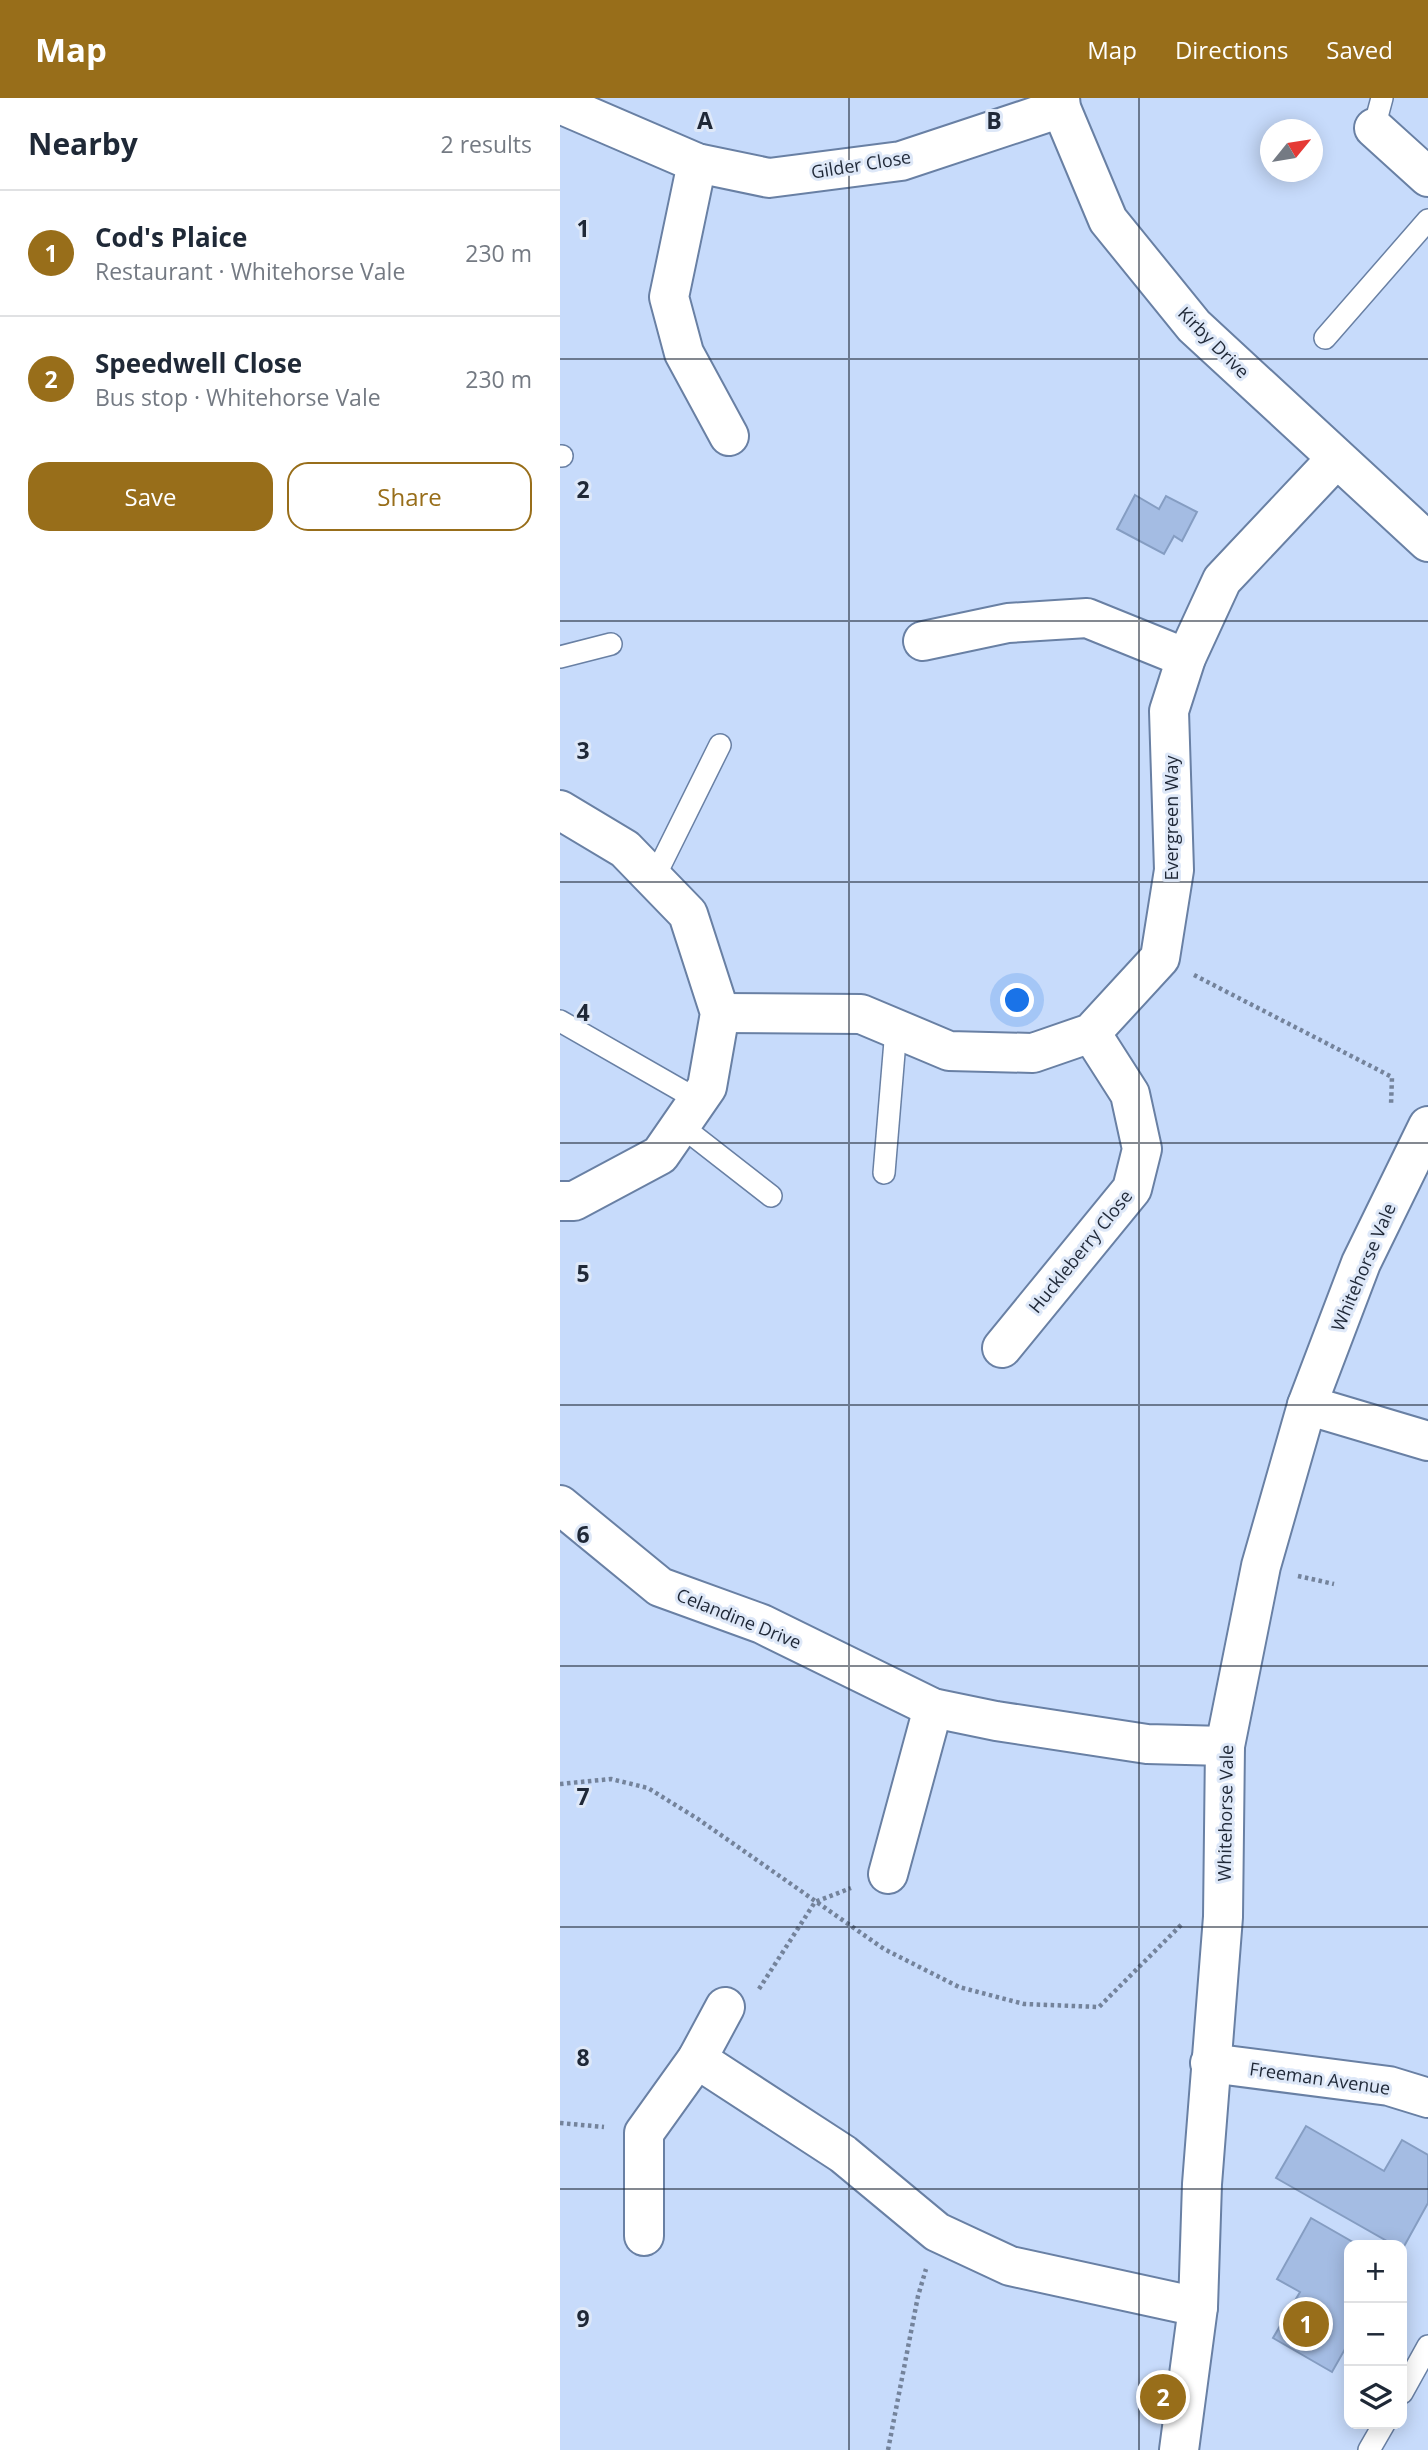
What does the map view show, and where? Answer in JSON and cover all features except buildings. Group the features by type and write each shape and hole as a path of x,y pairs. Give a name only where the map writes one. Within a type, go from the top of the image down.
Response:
{"street":[{"name":"Gilder Close","path":"560,104 696,163 769,178 901,162 1060,103"},
{"name":"Kirby Drive","path":"1060,103 1108,220 1194,326 1428,542"},
{"path":"1378,113 1428,177"},
{"path":"696,163 669,297 684,353 729,436"},
{"name":"Evergreen Way","path":"1160,958 1174,870 1170,711 1186,658 1222,580 1336,459"},
{"path":"923,641 1008,623 1087,618 1186,658"},
{"path":"560,810 625,849 688,914 720,1013 707,1087 660,1155 574,1201 560,1201"},
{"path":"720,1013 861,1014 949,1051 1033,1054 1091,1033 1160,958"},
{"name":"Huckleberry Close","path":"1002,1348 1132,1189 1142,1149 1130,1094 1091,1033"},
{"name":"Whitehorse Vale","path":"1179,2450 1198,2307 1202,2184 1223,1917 1225,1746 1261,1566 1307,1405 1361,1263 1428,1126"},
{"path":"1307,1405 1428,1441"},
{"name":"Celandine Drive","path":"560,1505 660,1587 762,1624 933,1708 996,1721 1147,1744 1225,1746"},
{"path":"888,1874 933,1708"},
{"path":"644,2236 644,2133 697,2059 724,2007"},
{"path":"697,2059 843,2154 937,2232 1010,2266 1198,2307"},
{"name":"Freeman Avenue","path":"1210,2063 1389,2085 1428,2098"}],"lane":[{"path":"1325,338 1428,220"},
{"path":"560,657 611,644"},
{"path":"654,878 720,745"},
{"path":"560,1021 689,1113 771,1196"},
{"path":"884,1172 896,1029"},
{"path":"1407,2384 1428,2346"},
{"path":"1369,2450 1381,2429"}],"path":[{"path":"1160,958 1392,1077 1391,1105"},
{"path":"1287,1573 1334,1584"},
{"path":"724,2007 746,2009 815,1902"},
{"path":"888,2450 918,2296 937,2232"}],"place":[{"name":"Cod's Plaice","path":"1306,2324"},
{"name":"Speedwell Close","path":"1163,2397"}]}
